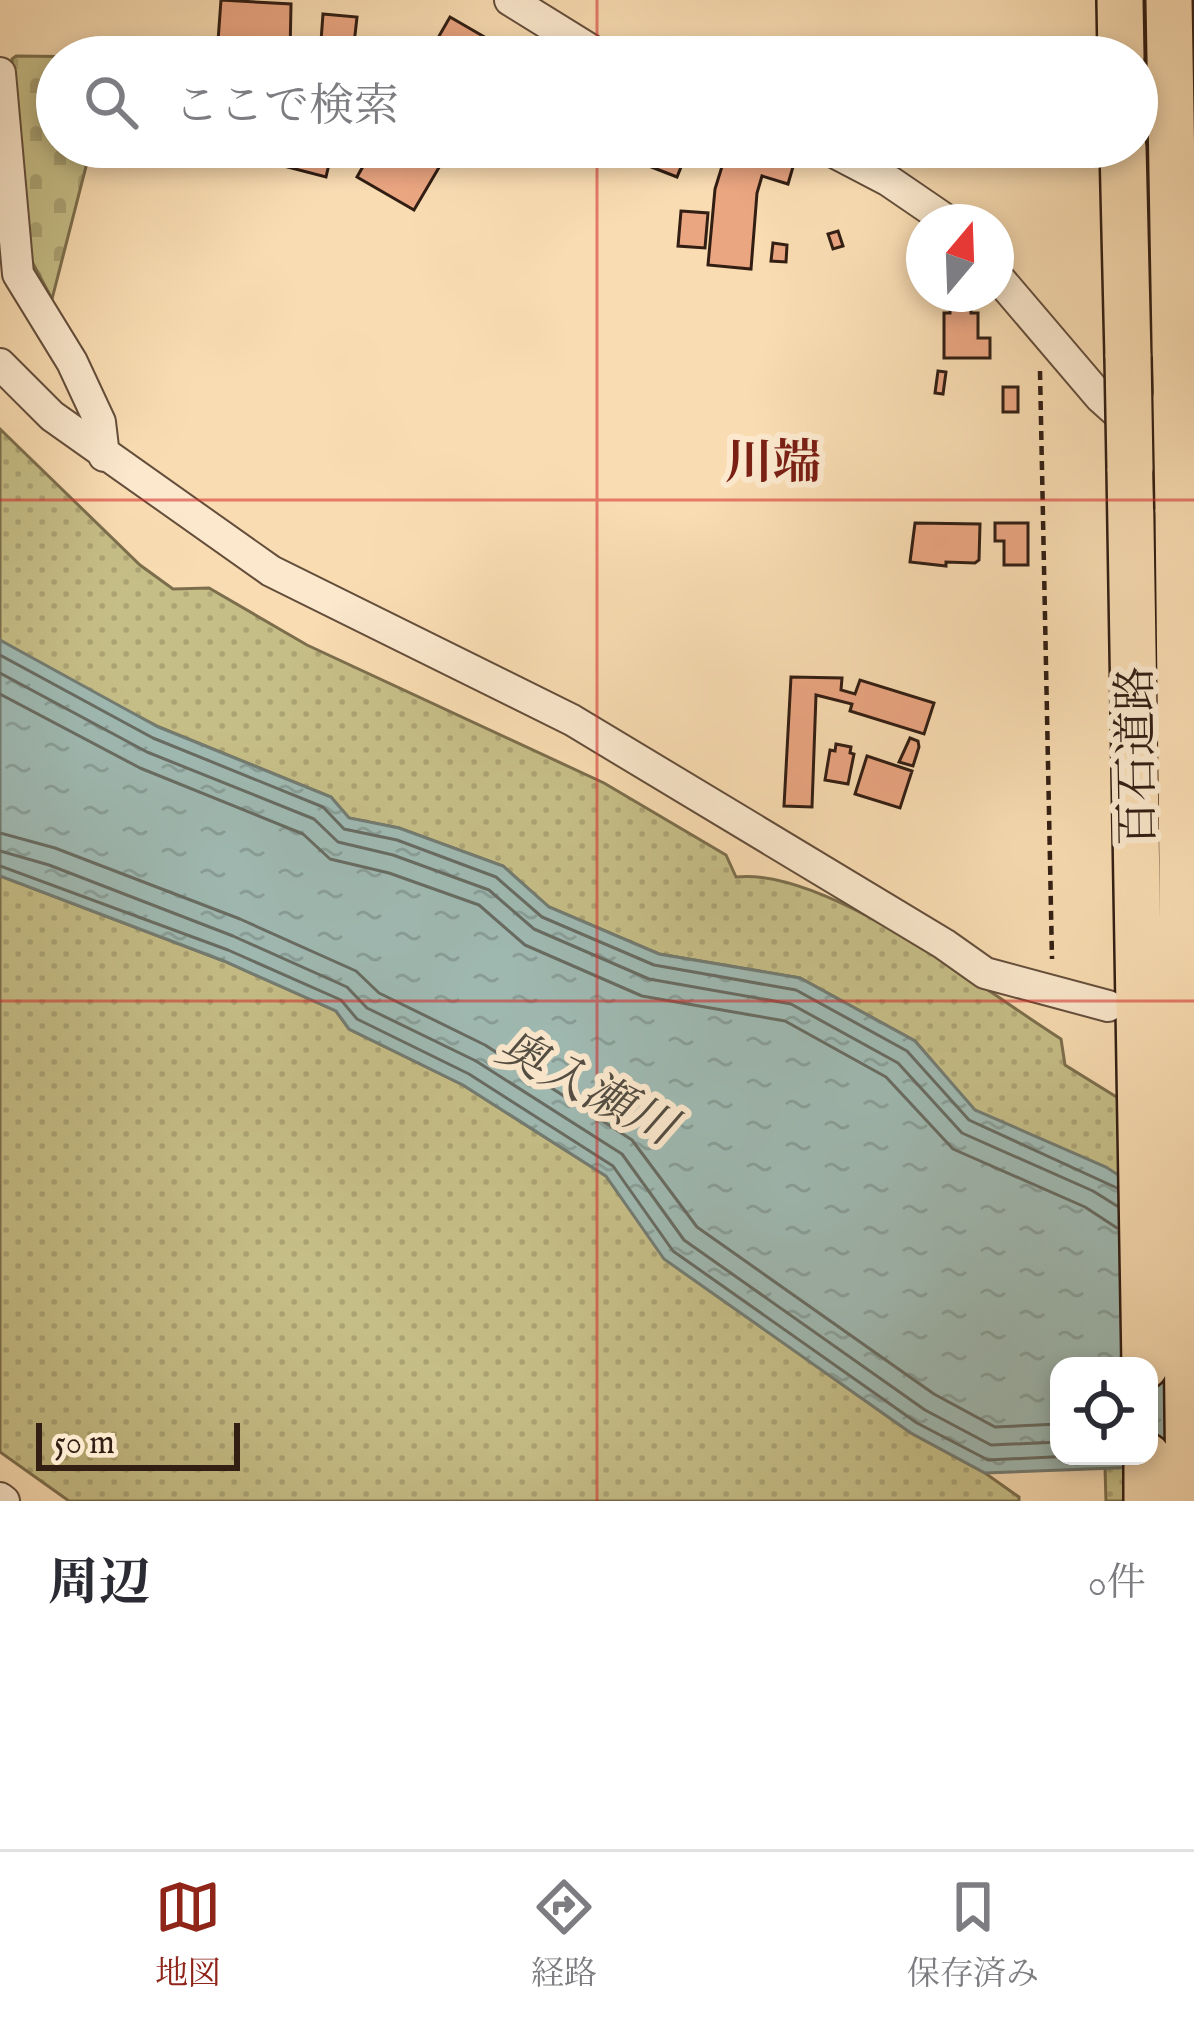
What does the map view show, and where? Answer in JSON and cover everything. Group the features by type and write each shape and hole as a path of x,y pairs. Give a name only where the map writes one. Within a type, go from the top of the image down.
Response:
{"highway":[{"path":"1120,0 1121,36"},
{"name":"百石道路","path":"1169,0 1176,398 1186,495 1189,1501"},
{"name":"百石道路","path":"1123,168 1145,1357"},
{"path":"1147,1465 1148,1501"}],"street":[{"path":"510,0 568,36"},
{"path":"0,73 18,274 72,362 100,422 104,456"},
{"path":"864,168 923,204"},
{"path":"1014,298 1186,495"},
{"path":"0,364 52,416 104,456 271,571 572,720 905,920 985,974 1108,1006"}],"path":[{"path":"1039,329 1052,989"}],"green space":[{"path":"36,56 36,168 86,168 52,299 21,241 12,59"},
{"path":"0,429 140,565 173,589 209,588 307,645 604,783 726,855 736,877 772,879 858,911 1061,1039 1065,1065 1194,1145 1194,1224 974,1110 915,1041 800,978 659,954 549,907 503,866 399,828 349,818 331,797 159,727 21,655 0,640"},
{"path":"0,876 224,961 336,1011 349,1029 463,1085 606,1176 665,1259 911,1433 985,1473 1019,1501 69,1501 0,1452"},
{"path":"1194,1465 1194,1501 1106,1501 1105,1467"}],"water":[{"name":"奥入瀬川","path":"0,640 158,727 331,797 349,818 399,828 503,866 549,907 659,954 800,978 915,1041 975,1110 1106,1167 1194,1224 1194,1465 985,1473 911,1433 664,1259 606,1176 463,1085 349,1029 336,1011 224,961 0,876"}],"building":[{"path":"221,0 291,4 290,36 218,36"},
{"path":"323,14 357,17 355,36 321,36"},
{"path":"450,17 483,36 439,36"},
{"path":"291,168 328,168 326,177"},
{"path":"362,168 439,168 414,210 357,177"},
{"path":"654,168 681,168 677,177"},
{"path":"722,168 793,168 788,184 762,176 751,269 708,265"},
{"path":"681,211 708,213 705,248 678,246"},
{"path":"838,231 843,246 833,249 828,234"},
{"path":"773,243 787,245 786,262 771,261"},
{"path":"944,313 978,313 978,338 990,338 990,358 944,358"},
{"path":"938,371 946,372 943,394 935,393"},
{"path":"1003,387 1018,387 1018,412 1003,412"},
{"path":"915,523 980,524 979,560 946,562 946,566 910,562"},
{"path":"995,523 1028,523 1028,565 1004,565 1004,541 995,541"},
{"path":"791,677 842,678 841,690 855,694 860,680 934,703 924,734 850,711 852,704 816,695 812,807 784,806"},
{"path":"910,738 919,747 913,766 899,762"},
{"path":"836,744 851,747 854,754 848,784 825,780 830,750 835,751"},
{"path":"867,756 912,771 900,808 855,794"}],"district":[{"name":"川端","path":"773,461"}]}
